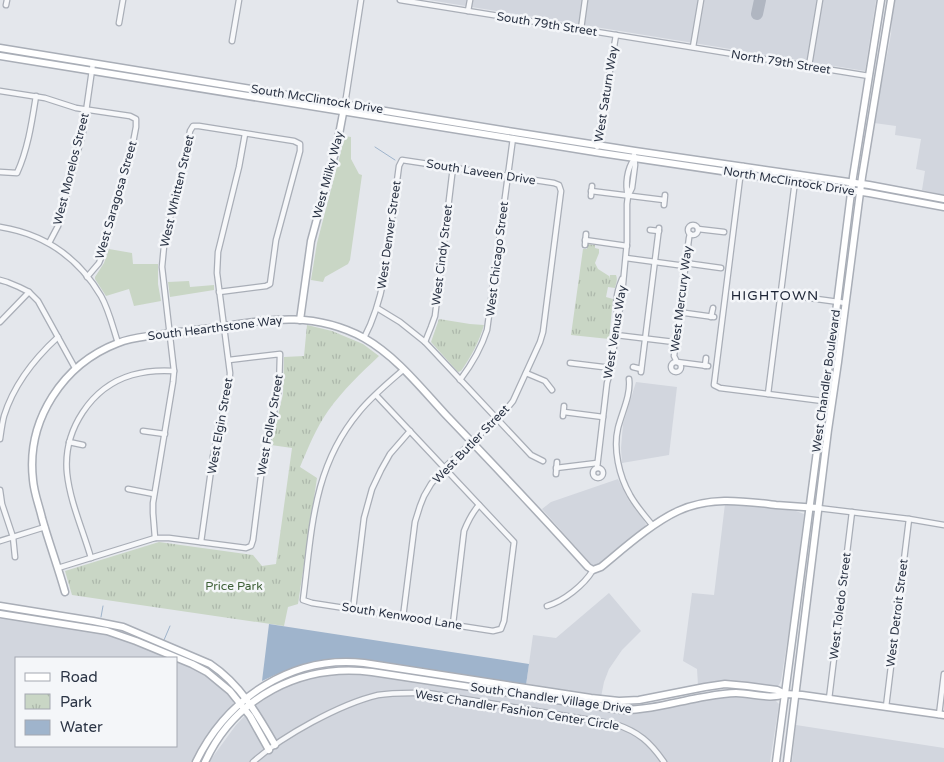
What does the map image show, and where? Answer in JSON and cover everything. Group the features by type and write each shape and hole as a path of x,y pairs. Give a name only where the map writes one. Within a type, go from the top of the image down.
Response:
{"main road":[{"name":"West Chandler Boulevard","path":"787,762 814,508 823,401 852,182 881,0"},
{"name":"West Chandler Boulevard","path":"776,762 846,303 861,184 891,0"},
{"name":"South McClintock Drive","path":"0,48 345,104 634,158"},
{"name":"South McClintock Drive","path":"0,56 344,112 635,151"},
{"name":"West Milky Way","path":"300,320 311,241 337,145 345,104"},
{"name":"North McClintock Drive","path":"635,151 852,182 944,199"},
{"name":"North McClintock Drive","path":"634,158 795,181 944,207"},
{"name":"South Hearthstone Way","path":"66,592 45,527 33,479 32,458 40,420 51,398 62,382 75,368 100,351 118,343 170,333 268,320 291,319 315,321 336,327 364,338 388,355 588,567 593,570"},
{"path":"593,570 601,567 662,520 681,509 698,504 711,501 737,500 814,508"},
{"path":"0,606 123,627 210,664 225,676 245,704 268,750"},
{"path":"0,614 107,631 175,657"},
{"path":"178,658 202,669 245,704 264,724 275,745"},
{"name":"South Chandler Village Drive","path":"245,704 274,681 293,672 319,665 349,662 619,702 648,699 713,685 730,684 777,690 785,694"},
{"name":"South Chandler Village Drive","path":"245,704 291,681 321,672 342,670 383,673 622,710 644,709 707,696 732,693 776,697 785,694"},
{"path":"730,684 732,693"},
{"path":"785,694 941,715"},
{"path":"196,762 218,727 245,704"},
{"path":"205,762 222,733 245,704"}],"street":[{"path":"120,23 123,0"},
{"path":"232,41 239,0"},
{"name":"West Milky Way","path":"345,104 361,0"},
{"name":"South 79th Street","path":"400,0 693,47"},
{"path":"468,11 470,0"},
{"path":"580,29 585,0"},
{"path":"693,47 701,0"},
{"path":"809,66 820,0"},
{"name":"West Saturn Way","path":"601,153 597,145 616,35"},
{"name":"North 79th Street","path":"693,47 869,76"},
{"name":"West Morelos Street","path":"49,244 58,226 82,132 93,63"},
{"path":"0,91 36,96 86,110"},
{"path":"0,172 17,173 30,128 36,96"},
{"name":"West Saragosa Street","path":"86,110 130,116 136,119 132,148 103,253 99,263 87,277"},
{"name":"West Whitten Street","path":"155,538 154,494 174,371 162,266 171,213 186,158 190,131 193,126 245,134"},
{"path":"219,292 270,284 276,240 300,152 300,144 294,141 245,134"},
{"name":"West Elgin Street","path":"202,542 213,456 229,386 230,373 217,273 218,252 239,167 245,134"},
{"name":"West Chicago Street","path":"460,380 475,360 487,330 514,136"},
{"name":"West Venus Way","path":"556,468 597,466 607,383 611,369 618,317 618,287 624,276 627,246 626,214 630,183 635,165 635,151"},
{"name":"South Laveen Drive","path":"402,160 559,185"},
{"name":"West Denver Street","path":"364,338 377,308 384,278 399,166 402,160"},
{"path":"743,166 714,385 720,388 823,401"},
{"name":"West Cindy Street","path":"424,342 428,337 435,316 453,167"},
{"path":"768,394 795,181"},
{"name":"West Butler Street","path":"402,617 417,514 422,500 431,484 444,468 497,419 513,401 540,342 543,332 560,191 559,185"},
{"path":"591,191 664,200"},
{"name":"West Mercury Way","path":"690,234 696,234 698,229 695,225 690,226 688,230 690,234 674,342 674,356 677,362 707,366 706,358"},
{"path":"0,227 33,235 64,254 76,265 101,297 118,343"},
{"path":"698,229 724,232"},
{"path":"633,368 641,370 659,230 650,230"},
{"path":"586,234 585,243 627,246"},
{"path":"626,258 721,268"},
{"path":"0,280 20,287 38,301 75,368"},
{"path":"0,322 28,292"},
{"path":"780,294 846,303"},
{"path":"377,308 400,322 424,342 531,455 544,461"},
{"path":"678,312 713,317 713,308"},
{"path":"616,334 674,342"},
{"path":"0,439 4,417 14,392 25,373 44,350 58,337"},
{"name":"West Folley Street","path":"202,542 246,548 251,546 262,468 279,389 280,354 229,360"},
{"path":"570,363 611,369"},
{"path":"403,370 376,394 480,505 468,520 464,531 453,624"},
{"path":"91,558 68,484 67,457 69,442 75,425 87,405 100,392 117,381 150,371 174,371"},
{"path":"526,373 545,381 552,390"},
{"path":"628,379 629,392 618,431 618,460 628,493 653,526"},
{"name":"South Kenwood Lane","path":"376,394 360,411 348,428 331,457 320,484 314,511 303,600 493,631 501,630 504,621 514,542 480,505"},
{"path":"564,412 603,417"},
{"path":"143,431 164,434"},
{"path":"353,609 364,518 372,489 390,454 410,431"},
{"path":"69,442 83,445"},
{"path":"128,489 154,494"},
{"path":"0,490 15,557"},
{"path":"814,508 944,525"},
{"name":"West Toledo Street","path":"829,699 852,512"},
{"name":"West Detroit Street","path":"886,708 909,520"},
{"path":"0,541 45,527"},
{"path":"58,568 155,538 202,542"},
{"path":"548,606 558,603 587,579 593,570"},
{"path":"941,715 944,674"},
{"name":"West Chandler Fashion Center Circle","path":"253,762 275,745 344,707 366,699 389,694 423,693 615,724 630,729 645,738 664,762"}],"shaded area":[{"path":"429,0 876,0 865,71"},
{"path":"895,0 944,0 944,195 922,190 925,171 916,169 921,139 895,135 896,126 874,123 891,34"},
{"path":"636,382 677,387 669,455 622,463 623,424"},
{"path":"618,479 629,501 646,524 645,527 601,563 593,566 542,509 551,502"},
{"path":"725,504 796,511 804,514 793,605 781,681 776,687 726,681 698,685 697,669 683,661 692,593 714,595"},
{"path":"609,593 641,631 622,650 609,669 601,697 526,685 533,635 556,638"},
{"path":"9,618 112,635 169,657 15,657 15,747 178,747 178,661 213,680 233,700 233,705 212,729 193,762 0,762 0,619"},
{"path":"337,673 367,674 621,713 652,711 728,696 751,697 776,701 779,704 770,762 209,762 236,725 264,698 300,681"},
{"path":"796,725 944,748 944,762 792,762"}],"green space":[{"path":"345,136 351,137 351,159 359,174 362,175 350,260 348,264 325,277 323,282 311,280 317,243"},
{"path":"587,244 595,245 595,248 599,249 595,263 598,269 609,276 609,279 610,275 616,275 617,277 615,288 608,287 606,297 613,299 609,339 571,335 583,249 587,249"},
{"path":"109,249 132,253 133,264 158,264 158,284 161,301 134,306 129,289 106,296 95,277 104,263"},
{"path":"189,281 190,287 214,285 214,290 170,297 168,282"},
{"path":"439,319 484,325 474,349 461,371 458,372 431,342"},
{"name":"Price Park","path":"307,325 332,331 363,344 379,356 346,389 328,411 309,445 300,467 317,478 298,604 288,607 284,626 72,595 65,571 159,542 253,555 262,566 276,564 292,448 271,445 283,394 284,357 304,356"}],"water":[{"path":"269,624 529,664 526,685 358,660 309,664 273,675 262,681"}],"waterway":[{"path":"375,147 395,160"},
{"path":"101,617 103,606"},
{"path":"164,640 170,626"}],"taxiway":[{"path":"757,14 760,0"}],"district":[{"name":"HIGHTOWN","path":"775,295"}]}
